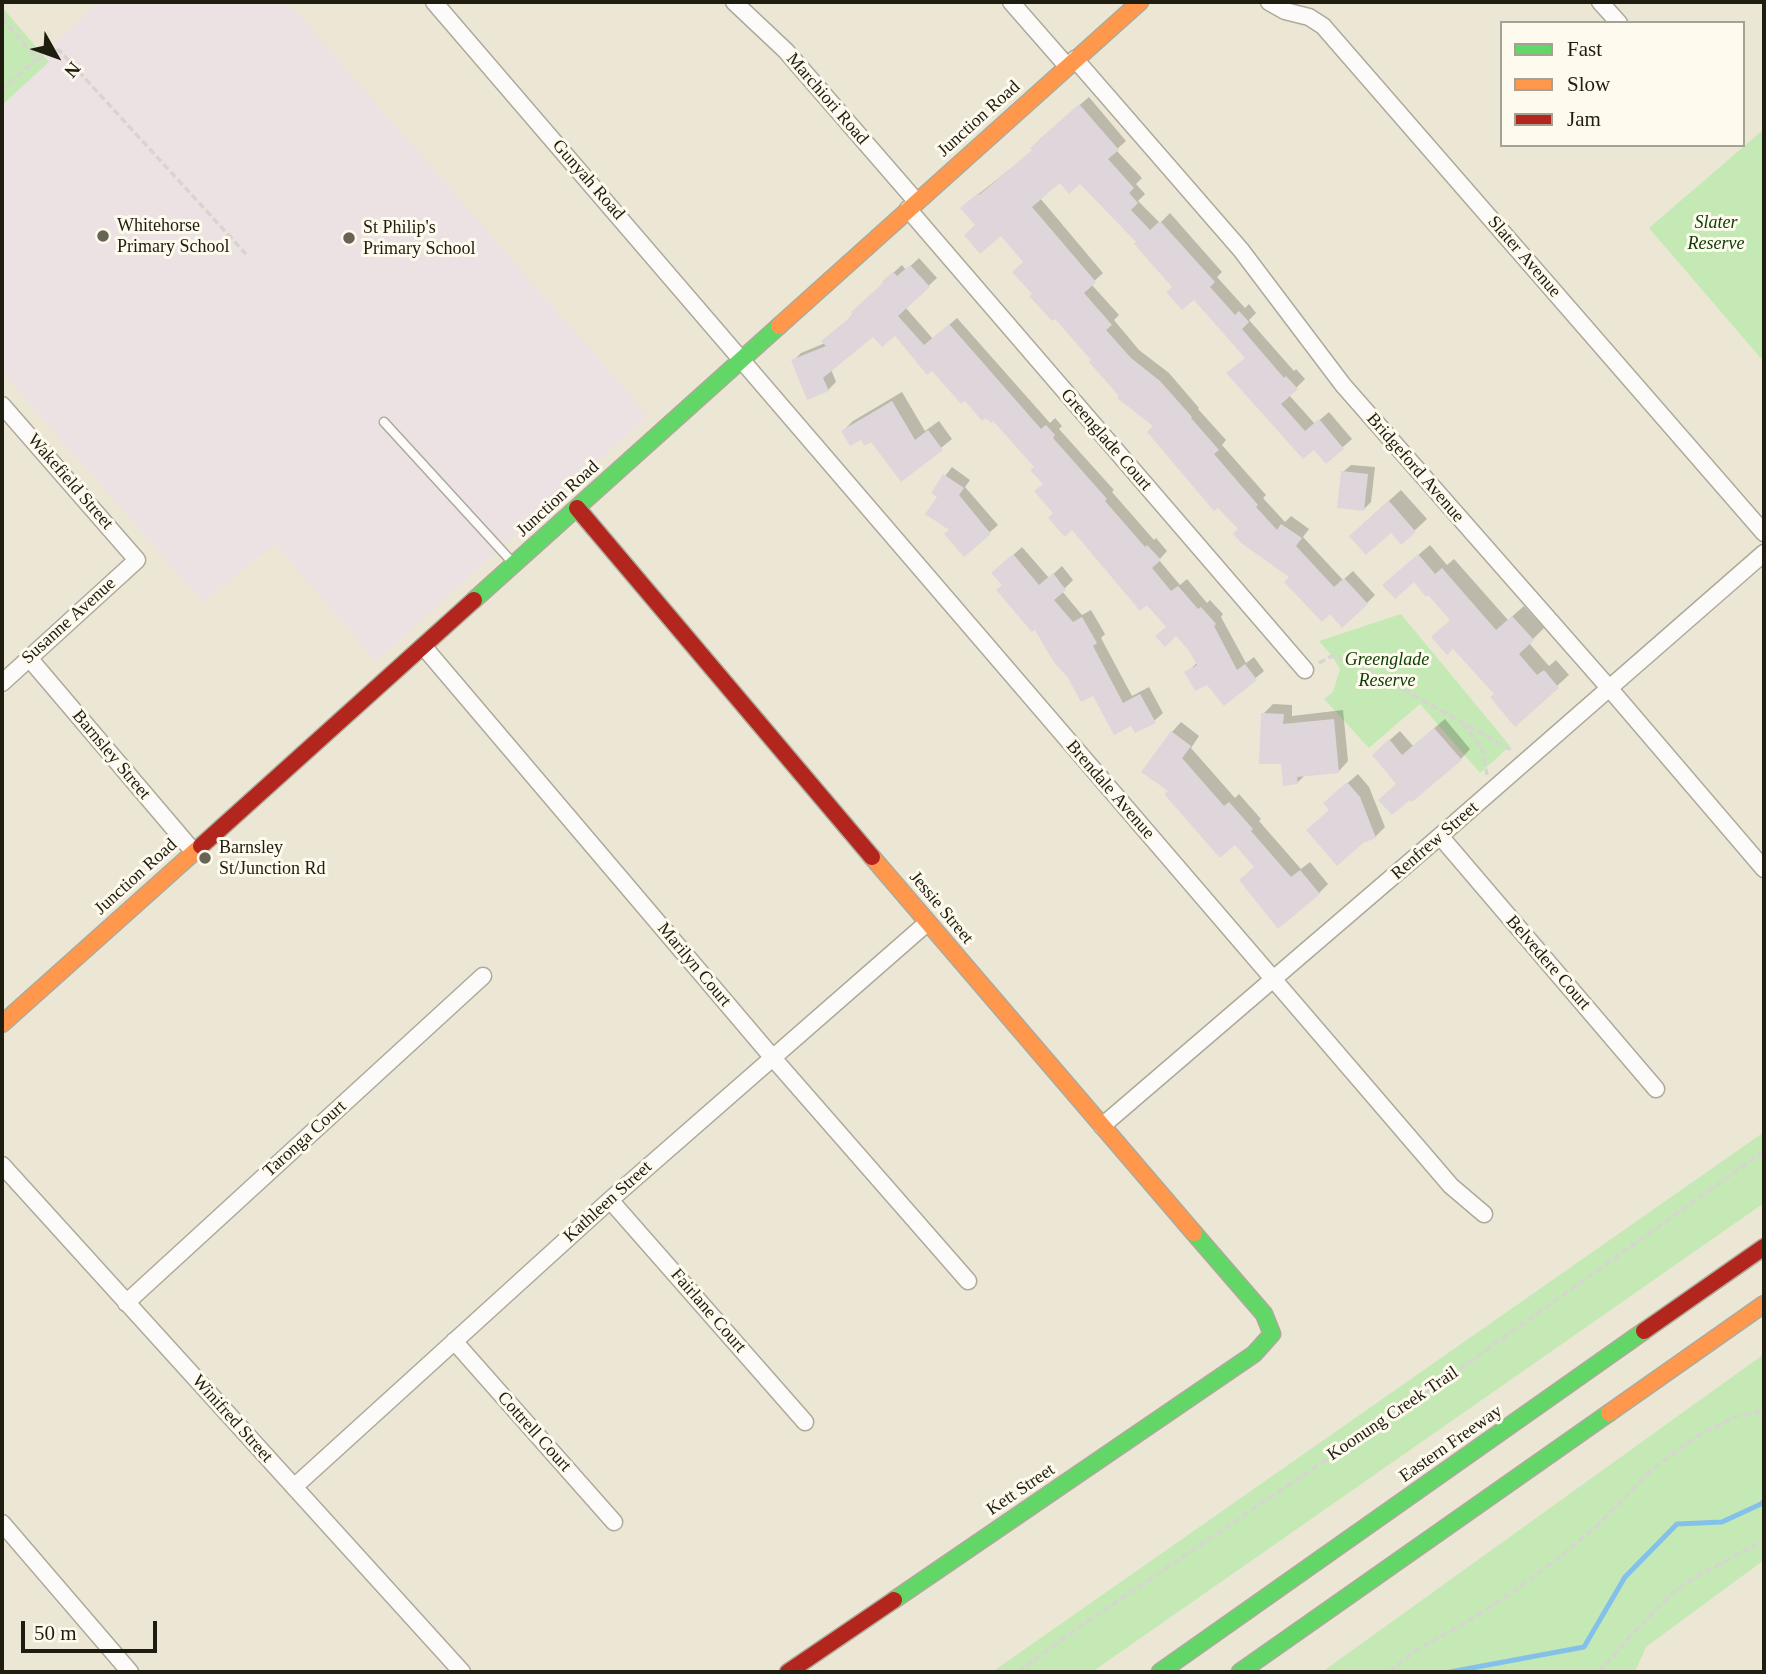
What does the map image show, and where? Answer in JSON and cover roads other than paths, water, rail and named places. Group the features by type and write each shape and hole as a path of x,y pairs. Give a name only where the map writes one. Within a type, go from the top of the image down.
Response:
{"main road":[{"name":"Junction Road","path":"2,1024 1140,2"},
{"name":"Jessie Street","path":"577,508 1264,1314 1272,1334"},
{"name":"Eastern Freeway","path":"1160,1672 1764,1247"},
{"path":"1240,1672 1764,1304"},
{"name":"Kett Street","path":"788,1672 1254,1354 1272,1334"}],"street":[{"name":"Gunyah Road","path":"434,2 741,359"},
{"name":"Marchiori Road","path":"734,2 786,51 912,205"},
{"name":"Bridgeford Avenue","path":"1011,2 1071,63 1241,250 1343,385 1764,869"},
{"name":"Slater Avenue","path":"1269,2 1285,11 1309,17 1323,26 1764,533"},
{"path":"1600,2 1617,21"},
{"name":"Greenglade Court","path":"912,205 1305,670"},
{"name":"Brendale Avenue","path":"741,359 1451,1186 1484,1214"},
{"name":"Wakefield Street","path":"2,405 137,560"},
{"name":"Renfrew Street","path":"1102,1126 1274,980 1764,553"},
{"name":"Susanne Avenue","path":"2,683 137,560"},
{"name":"Marilyn Court","path":"423,646 773,1058 968,1281"},
{"name":"Barnsley Street","path":"29,658 193,851"},
{"name":"Belvedere Court","path":"1440,836 1656,1089"},
{"name":"Kathleen Street","path":"294,1487 610,1200 928,923"},
{"name":"Taronga Court","path":"126,1303 484,976"},
{"name":"Winifred Street","path":"2,1165 462,1672"},
{"name":"Fairlane Court","path":"610,1200 806,1422"},
{"name":"Cottrell Court","path":"454,1341 614,1522"},
{"path":"2,1523 130,1672"}],"lane":[{"path":"384,422 514,564"}],"waterway":[{"path":"1450,1672 1584,1647 1625,1577 1677,1524 1722,1522 1764,1501"}],"place":[{"name":"Whitehorse Primary School","path":"103,236"},
{"name":"St Philip's Primary School","path":"349,238"},
{"name":"Barnsley St/Junction Rd","path":"205,858"}],"park label":[{"name":"Slater Reserve","path":"1716,234"},
{"name":"Greenglade Reserve","path":"1387,670"}]}
